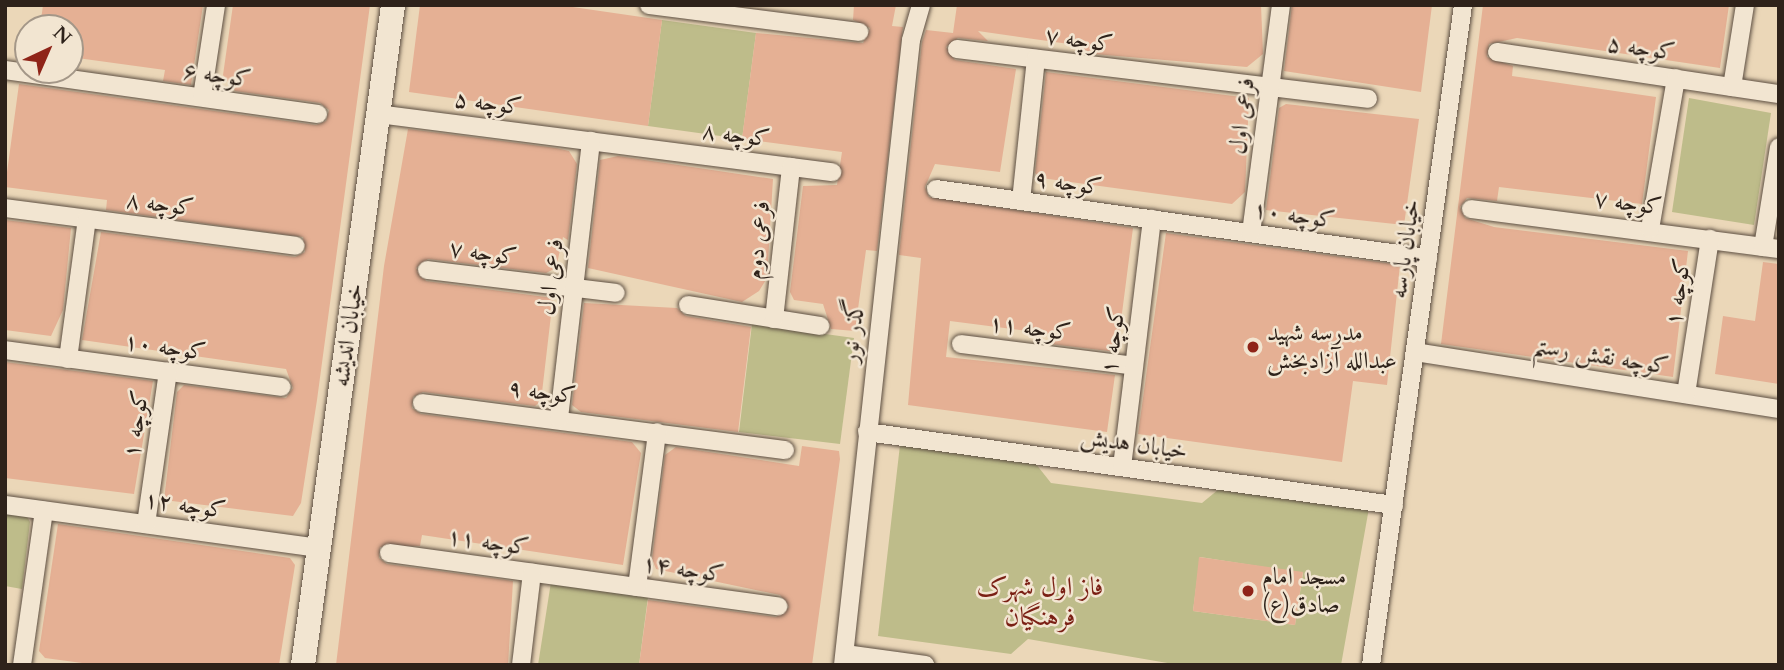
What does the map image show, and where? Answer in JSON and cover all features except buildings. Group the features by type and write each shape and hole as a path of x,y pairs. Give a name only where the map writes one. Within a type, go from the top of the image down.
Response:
{"street":[{"path":"202,97 216,5"},
{"name":"خیابان اندیشه","path":"303,665 393,5"},
{"path":"649,5 859,32"},
{"name":"گذر نور","path":"844,660 912,27 921,5"},
{"name":"فرعی اول","path":"1251,233 1281,5"},
{"name":"خیابان پارسه","path":"1371,665 1463,5"},
{"path":"1732,87 1745,5"},
{"name":"کوچه ۷","path":"957,49 1269,91"},
{"name":"کوچه ۵","path":"1497,52 1779,94"},
{"path":"1021,201 1036,59"},
{"name":"کوچه ۶","path":"5,70 318,114"},
{"path":"1650,229 1676,78"},
{"path":"1269,91 1368,99"},
{"name":"کوچه ۵","path":"378,114 591,141"},
{"name":"فرعی اول","path":"559,418 591,141"},
{"name":"کوچه ۸","path":"591,141 832,172"},
{"path":"1771,248 1779,147"},
{"name":"فرعی دوم","path":"774,319 791,167"},
{"name":"کوچه ۹","path":"936,189 1152,219"},
{"name":"کوچه ۸","path":"12,209 296,246"},
{"name":"کوچه ۷","path":"1471,209 1650,229 1771,248"},
{"path":"68,359 87,219"},
{"name":"کوچه ۱۰","path":"1152,219 1428,258"},
{"name":"کوچه ۱","path":"1122,467 1152,219"},
{"name":"کوچه ۱","path":"1686,394 1710,239"},
{"name":"کوچه ۷","path":"427,270 616,293"},
{"path":"688,305 820,326"},
{"name":"کوچه ۱۱","path":"961,344 1134,366"},
{"name":"کوچه ۱۰","path":"5,350 282,387"},
{"name":"کوچه نقش رستم","path":"1415,352 1779,409"},
{"name":"کوچه ۱","path":"146,524 168,372"},
{"name":"کوچه ۹","path":"422,404 559,418 657,432"},
{"path":"637,587 657,432 785,450"},
{"name":"خیابان هدیش","path":"867,432 1394,505"},
{"path":"5,505 44,511 22,665"},
{"name":"کوچه ۱۲","path":"44,511 319,548"},
{"name":"کوچه ۱۱","path":"388,553 581,580"},
{"path":"521,665 532,573"},
{"name":"کوچه ۱۴","path":"581,580 778,606"},
{"path":"844,660 925,665"}],"shaded area":[{"path":"662,20 756,33 742,139 648,126"},
{"path":"1689,98 1771,113 1754,225 1672,212"},
{"path":"752,324 854,338 840,444 739,432"},
{"path":"900,445 1036,464 1051,483 1202,503 1219,489 1369,508 1341,665 1179,665 1028,639 1011,654 878,636","holes":["1200,557 1303,573 1295,625 1193,611"]},
{"path":"5,511 26,514 30,522 22,589 5,586"},
{"path":"551,582 648,597 639,665 538,665"}],"place":[{"name":"مدرسه شهید عبدالله آزادبخش","path":"1253,347"},
{"name":"مسجد امام صادق(ع)","path":"1248,591"}],"district":[{"name":"فاز اول شهرک فرهنگیان","path":"1040,602"}]}
